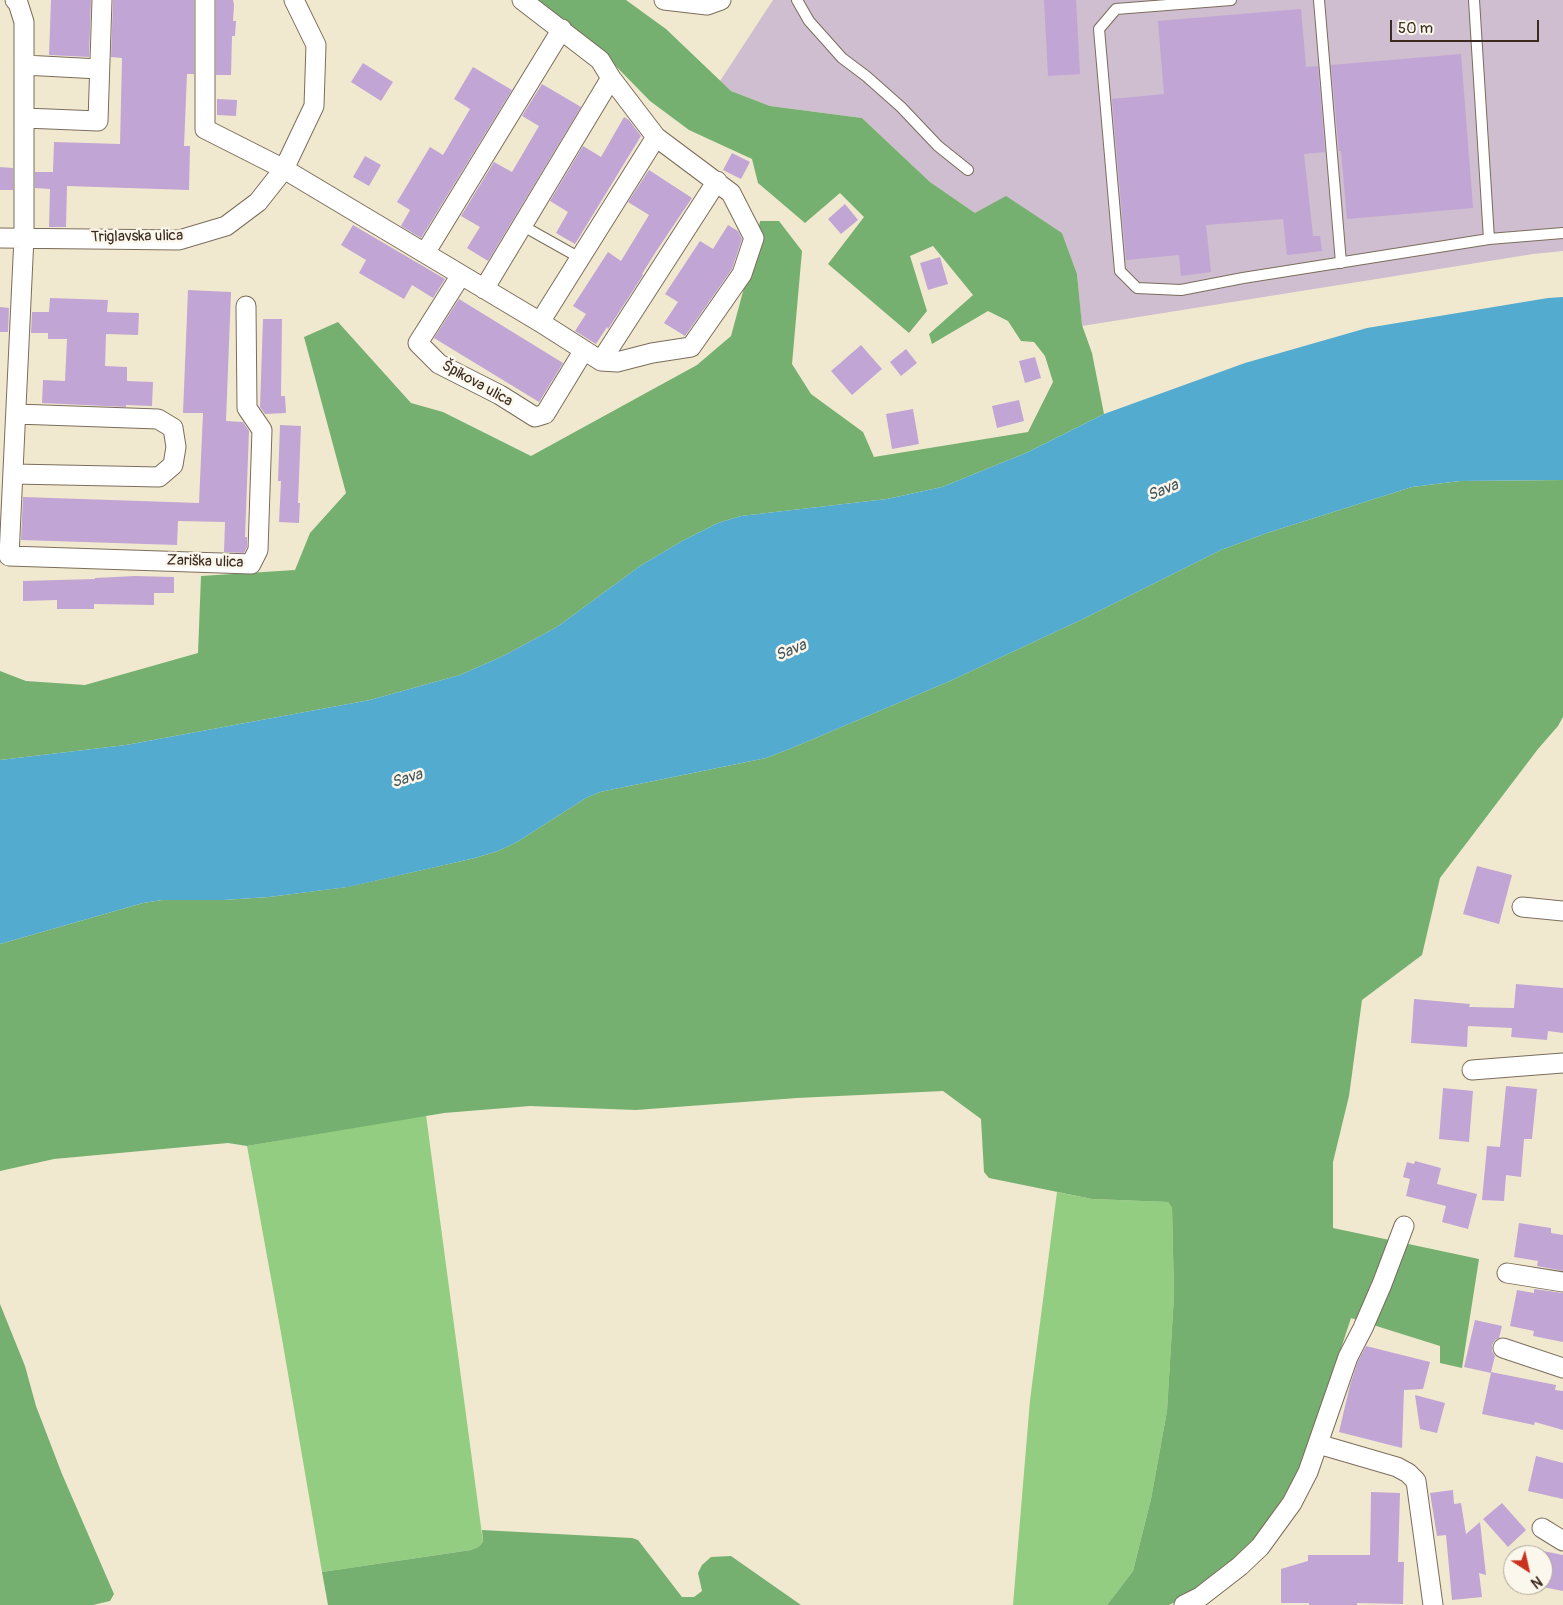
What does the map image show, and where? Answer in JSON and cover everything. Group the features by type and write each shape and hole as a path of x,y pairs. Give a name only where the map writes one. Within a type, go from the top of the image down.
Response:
{"street":[{"path":"15,0 18,3 24,22 24,237"},
{"path":"25,118 98,121 102,0"},
{"path":"205,0 204,129 284,169 540,322 601,361 618,362 652,353 691,347 742,274 754,238 731,193 656,137 611,78 600,60 522,0"},
{"name":"Triglavska ulica","path":"0,238 180,240 226,226 258,202 284,169 314,106 316,44 294,0"},
{"path":"664,0 707,5 722,0"},
{"path":"425,253 562,29"},
{"path":"24,65 99,70"},
{"path":"484,289 611,78"},
{"path":"540,322 656,137"},
{"path":"601,361 716,181"},
{"name":"Zariška ulica","path":"24,237 9,556 251,564 258,550 262,430 247,408 246,306"},
{"name":"Špikova ulica","path":"461,275 418,343 439,364 500,395 535,417 545,414 584,350"},
{"path":"14,474 159,477 173,465 176,448 172,428 158,419 16,414"},
{"path":"1522,907 1563,912"},
{"path":"1472,1070 1563,1064"},
{"path":"1184,1605 1200,1597 1240,1566 1260,1547 1292,1504 1308,1472 1348,1357 1382,1284 1404,1226"},
{"path":"1507,1273 1563,1282"},
{"path":"1503,1348 1563,1368"},
{"path":"1318,1444 1397,1467 1408,1473 1416,1481 1433,1605"},
{"path":"1542,1528 1563,1541"}],"lane":[{"path":"797,0 809,21 842,58 901,107 938,146 968,170"},
{"path":"1231,0 1116,9 1099,29 1120,271 1138,288 1181,290 1243,278 1489,239 1563,233"},
{"path":"1319,0 1340,263"},
{"path":"1474,0 1489,239"},
{"path":"523,226 580,258"}],"shaded area":[{"path":"773,0 1563,0 1563,251 1533,254 1082,326 1077,274 1062,233 1037,217 975,213 930,182 862,118 770,106 731,91 720,81"}],"green space":[{"path":"536,0 626,0 666,29 731,91 770,106 862,118 930,182 975,213 1006,196 1062,233 1077,274 1082,325 1092,353 1104,414 1026,453 942,487 887,499 741,516 718,523 682,541 640,566 557,627 503,656 460,675 370,700 126,745 0,760 0,671 26,681 85,685 198,653 201,576 295,570 310,533 346,493 304,337 338,322 411,403 443,412 531,456 697,365 731,336 755,247 760,221 779,221 802,251 792,364 811,394 863,432 874,457 1028,432 1053,382 1045,356 1034,342 1021,341 1008,321 988,311 932,344 929,334 973,295 933,246 910,256 927,311 909,333 828,264 864,217 840,193 805,223 758,183 752,159 689,130 650,101 605,55"},
{"path":"1563,480 1563,717 1440,878 1422,955 1362,1000 1349,1096 1333,1162 1333,1228 1479,1259 1462,1368 1440,1363 1440,1346 1351,1318 1300,1473 1264,1534 1211,1585 1169,1605 1107,1605 1133,1571 1151,1499 1167,1411 1174,1295 1172,1208 1168,1202 1092,1199 989,1178 984,1172 981,1119 943,1091 797,1098 636,1110 530,1106 444,1113 247,1146 228,1143 54,1159 0,1171 0,944 143,903 162,900 223,900 269,897 347,887 475,858 498,851 517,842 586,798 600,792 766,758 792,748 950,681 1083,619 1221,550 1267,533 1412,487 1460,481"},
{"path":"426,1115 483,1542 471,1550 322,1572 247,1146"},
{"path":"1057,1192 1092,1199 1168,1202 1172,1208 1174,1295 1167,1411 1151,1499 1133,1571 1107,1605 1013,1605 1030,1400"},
{"path":"0,1304 25,1366 36,1406 62,1474 114,1594 110,1601 93,1605 0,1605"},
{"path":"482,1530 632,1538 638,1540 682,1597 694,1597 702,1591 698,1573 702,1565 711,1557 731,1556 801,1605 328,1605 322,1572 471,1550 483,1542"}],"water":[{"name":"Sava","path":"1563,297 1563,480 1460,481 1412,487 1267,533 1221,550 1083,619 950,681 792,748 766,758 600,792 586,798 517,842 498,851 475,858 348,887 269,897 223,900 162,900 143,903 0,944 0,760 126,745 370,700 460,675 503,656 557,627 640,566 682,541 718,523 741,516 887,499 942,487 1026,453 1104,414 1245,363 1367,328"}],"building":[{"path":"51,0 91,0 89,57 49,55"},
{"path":"113,0 194,0 194,74 187,74 184,146 190,146 189,190 67,186 66,227 49,227 50,189 35,188 35,172 53,172 54,142 120,144 122,58 111,57"},
{"path":"216,0 233,0 234,5 233,21 236,21 235,36 232,36 231,75 216,75"},
{"path":"1044,0 1076,0 1080,74 1048,76"},
{"path":"1301,9 1306,67 1318,66 1325,152 1304,154 1313,236 1320,236 1322,251 1287,255 1283,219 1206,225 1211,272 1181,276 1179,255 1126,260 1112,99 1164,94 1158,21"},
{"path":"1461,54 1473,208 1347,219 1331,65"},
{"path":"363,63 393,82 381,101 351,82"},
{"path":"473,67 512,90 421,238 401,226 410,210 397,202 430,147 443,155 470,109 454,99"},
{"path":"542,84 581,107 488,261 467,248 480,227 461,216 494,162 512,172 539,126 522,116"},
{"path":"217,99 237,100 236,116 217,115"},
{"path":"624,117 629,120 641,136 575,244 556,233 568,212 550,201 583,146 601,157"},
{"path":"732,153 750,162 741,179 723,170"},
{"path":"365,156 381,165 369,186 353,177"},
{"path":"0,167 13,168 13,190 0,190"},
{"path":"649,170 692,198 608,329 607,327 596,344 575,331 586,314 573,306 608,252 621,261 649,215 628,202"},
{"path":"845,204 858,220 841,234 828,219"},
{"path":"353,225 445,279 433,298 412,285 404,299 359,273 366,260 341,245"},
{"path":"728,225 738,231 742,239 732,269 685,336 664,323 678,302 665,294 700,241 713,249"},
{"path":"940,257 948,284 928,290 920,263"},
{"path":"188,290 231,292 226,421 243,422 249,431 245,537 247,537 247,547 244,553 224,552 225,522 178,521 177,545 21,540 23,497 199,503 203,413 183,413"},
{"path":"50,298 108,300 107,312 139,313 138,335 106,334 105,366 127,367 127,381 153,382 152,406 126,405 126,407 42,403 43,380 65,381 67,339 48,339 48,333 31,333 32,312 49,312"},
{"path":"459,299 563,363 539,402 434,338"},
{"path":"0,307 9,308 8,332 0,332"},
{"path":"263,319 282,319 281,396 285,396 286,413 265,414 260,407"},
{"path":"861,345 882,369 852,395 831,371"},
{"path":"906,349 917,363 901,376 890,362"},
{"path":"1035,357 1041,378 1025,383 1019,361"},
{"path":"1019,400 1024,421 997,428 992,406"},
{"path":"913,409 919,444 892,449 886,414"},
{"path":"280,425 301,426 299,523 279,522 281,481 278,481"},
{"path":"135,576 174,577 174,593 154,593 154,605 94,604 94,609 57,609 57,600 23,601 23,581"},
{"path":"1477,866 1512,875 1499,924 1463,914"},
{"path":"1516,984 1563,988 1563,1033 1548,1031 1547,1040 1511,1037 1512,1028 1468,1026 1467,1047 1411,1043 1414,999 1470,1004 1469,1007 1514,1008"},
{"path":"1506,1086 1537,1089 1532,1139 1524,1139 1521,1177 1506,1175 1504,1201 1482,1200 1487,1146 1500,1147"},
{"path":"1443,1088 1473,1091 1469,1142 1439,1139"},
{"path":"1415,1161 1441,1168 1437,1184 1477,1194 1468,1229 1442,1222 1446,1206 1406,1196 1410,1179 1403,1177 1407,1162 1414,1164"},
{"path":"1519,1223 1551,1228 1551,1233 1563,1235 1563,1271 1537,1266 1538,1261 1514,1257"},
{"path":"1534,1289 1563,1293 1563,1342 1533,1336 1534,1331 1510,1326 1517,1290 1534,1293"},
{"path":"1475,1320 1502,1326 1499,1338 1492,1345 1492,1351 1495,1356 1491,1372 1556,1385 1555,1390 1563,1391 1563,1430 1535,1422 1534,1425 1482,1414 1491,1373 1464,1367"},
{"path":"1366,1346 1430,1362 1423,1389 1404,1390 1402,1448 1339,1432 1350,1385 1358,1361"},
{"path":"1415,1395 1445,1403 1437,1433 1420,1429"},
{"path":"1536,1456 1563,1463 1563,1499 1528,1491"},
{"path":"1453,1490 1454,1504 1461,1503 1466,1534 1480,1522 1486,1575 1479,1573 1482,1597 1452,1600 1446,1535 1437,1536 1430,1493"},
{"path":"1371,1492 1400,1493 1398,1562 1404,1562 1403,1604 1309,1605 1309,1603 1281,1603 1281,1569 1308,1561 1308,1555 1370,1555"},
{"path":"1502,1503 1526,1530 1510,1545 1506,1545 1483,1519"},
{"path":"1553,1553 1563,1555 1563,1591 1553,1589"}]}
